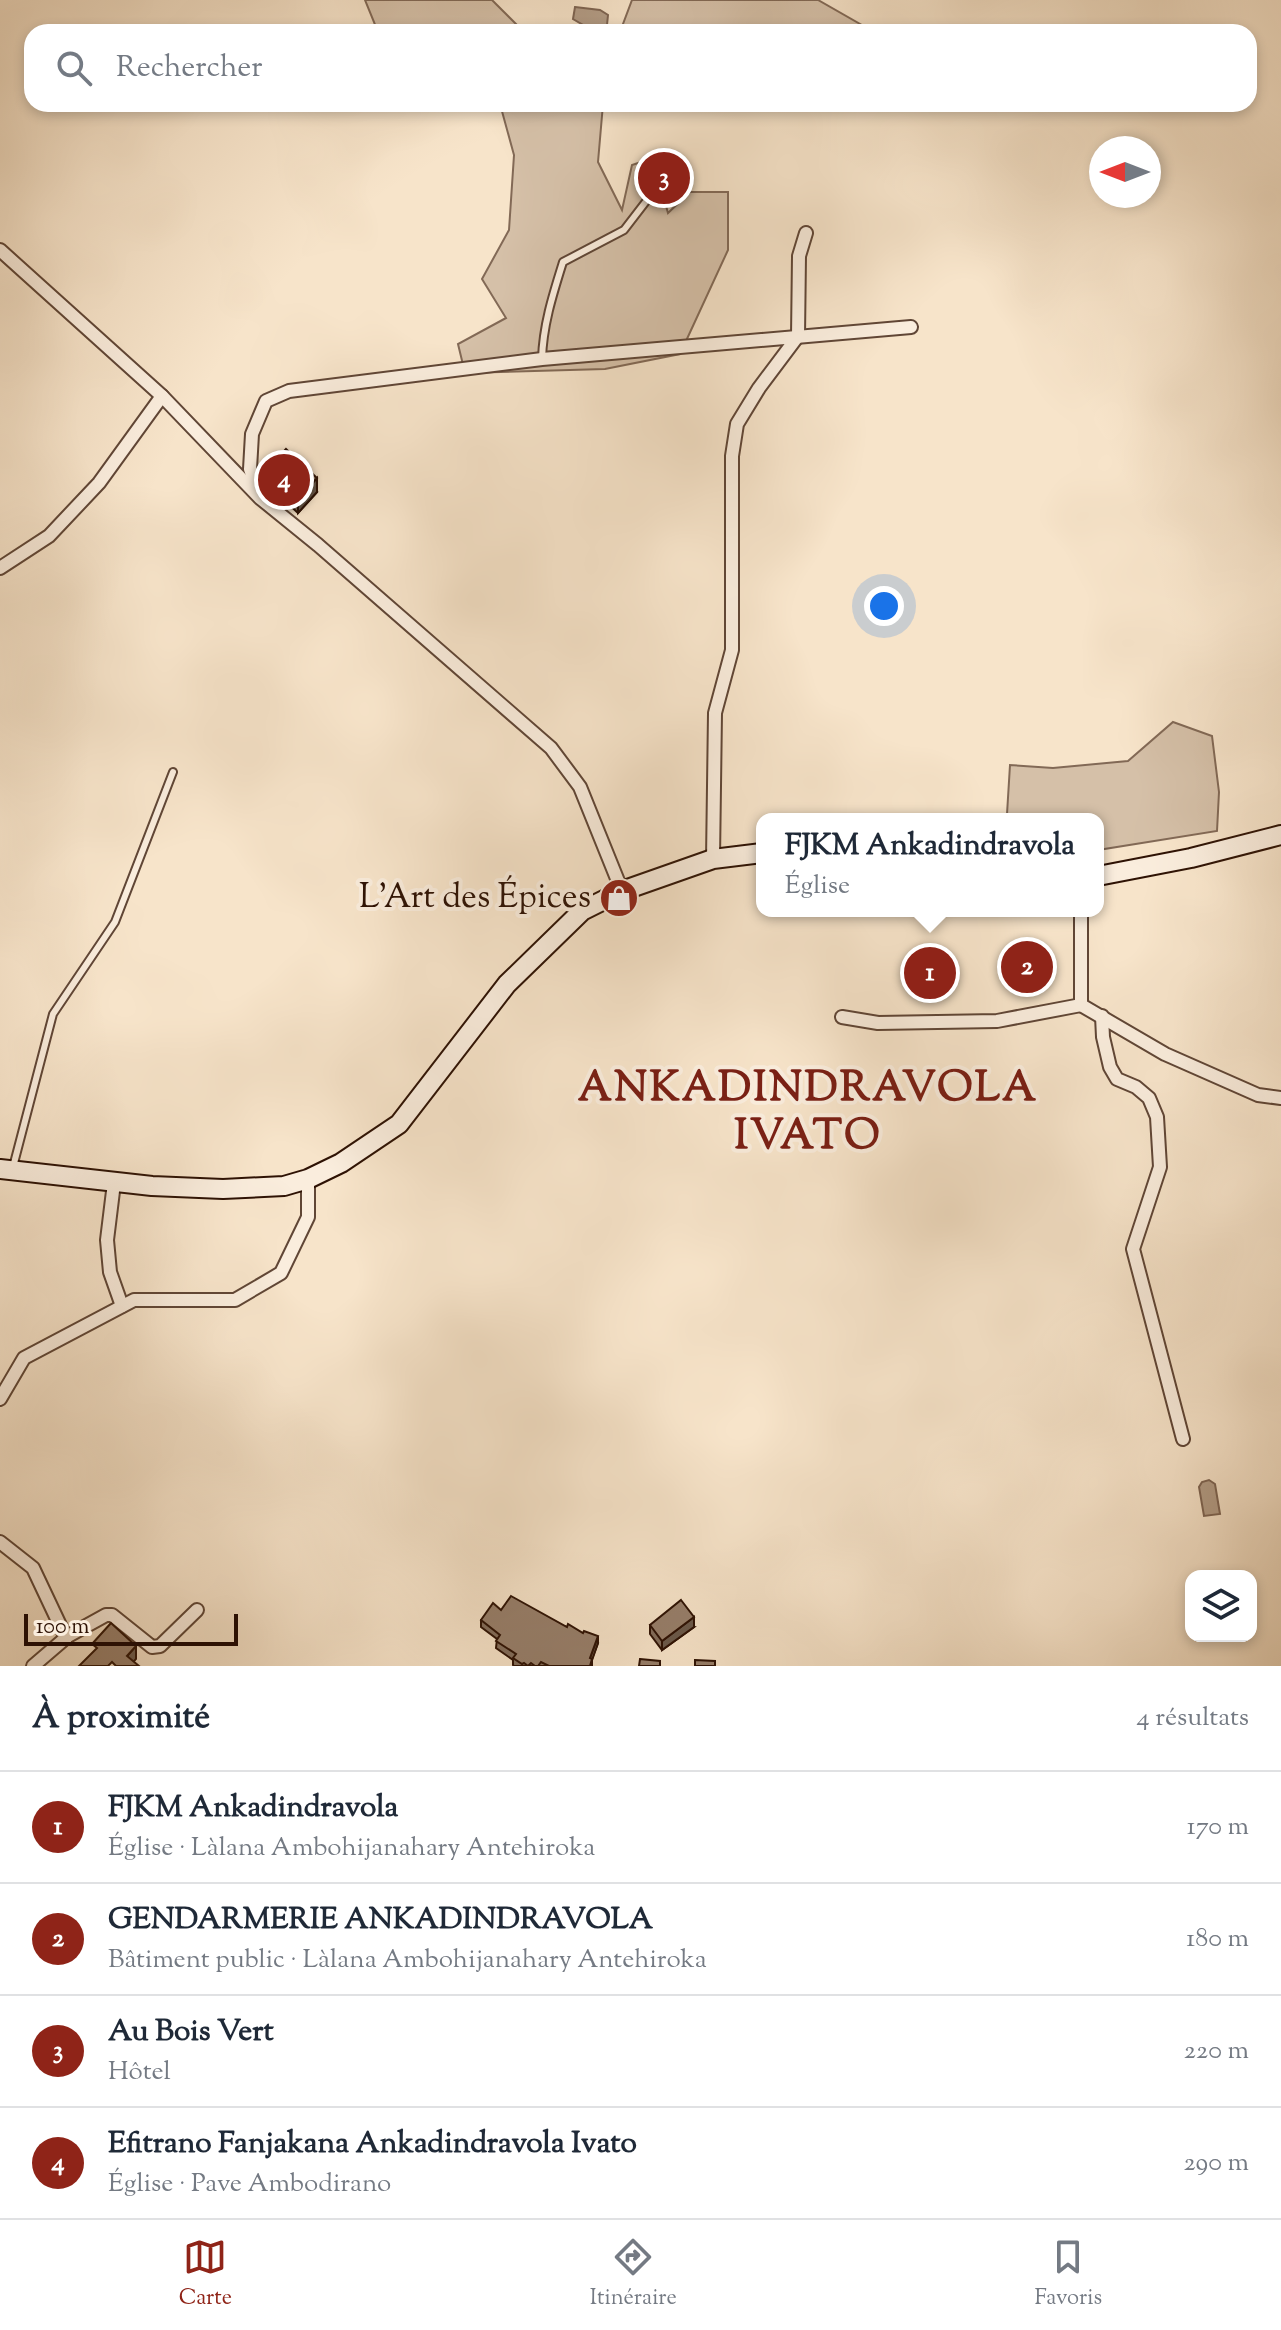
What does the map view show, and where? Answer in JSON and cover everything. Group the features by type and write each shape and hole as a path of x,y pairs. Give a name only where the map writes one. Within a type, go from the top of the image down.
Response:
{"street":[{"path":"713,859 715,713 732,650 732,456 735,435 737,424 759,388 798,336 799,256 806,233"},
{"path":"0,250 162,396 260,498 551,748 580,787 622,891"},
{"path":"260,498 250,469 252,434 266,401 289,391 542,359 911,327"},
{"path":"0,568 49,536 99,483 162,396"},
{"path":"1104,875 1191,858 1281,835"},
{"path":"6,1170 114,1183 223,1189 284,1186 308,1179 341,1163 399,1124 507,984 582,911 622,891 713,859 756,854"},
{"path":"1081,917 1081,1005"},
{"path":"842,1017 878,1023 997,1021 1081,1005 1165,1054 1258,1095 1281,1098"},
{"path":"1102,1016 1110,1067 1117,1079 1136,1087 1149,1098 1157,1117 1160,1167 1133,1249 1183,1439"},
{"path":"0,1399 24,1358 134,1300 235,1300 281,1273 308,1217 308,1179"},
{"path":"114,1183 107,1240 110,1272 122,1306"},
{"path":"0,1542 33,1568 66,1638"},
{"path":"33,1666 66,1638 106,1615 112,1615 152,1647 160,1646 197,1610"}],"lane":[{"path":"542,359 548,313 563,262 624,230 664,178"},
{"path":"6,1170 53,1014 115,922 173,772"}],"shaded area":[{"path":"365,0 492,0 516,24 375,24"},
{"path":"632,0 818,0 860,24 623,24"},
{"path":"575,7 600,10 608,15 607,24 582,24 573,19"},
{"path":"502,112 602,112 598,162 622,210 632,165 653,158 668,213 690,192 728,192 728,250 680,354 605,369 465,373 458,344 506,318 482,279 509,230 514,155"},
{"path":"1173,722 1212,736 1219,792 1217,831 1104,849 1104,813 1007,813 1010,765 1053,768 1128,761"},
{"path":"1209,1480 1215,1484 1220,1514 1204,1516 1199,1487"}],"building":[{"path":"286,449 317,478 298,499 267,470"},
{"path":"511,1596 567,1627 568,1624 583,1633 598,1636 590,1666 549,1666 541,1662 538,1666 531,1663 528,1666 513,1658 516,1654 496,1641 500,1635 481,1620 493,1603 501,1610"},
{"path":"681,1600 694,1617 662,1641 650,1625"},
{"path":"111,1623 136,1646 127,1656 139,1666 116,1666 112,1662 108,1666 79,1666 97,1648 92,1644"},
{"path":"640,1659 660,1661 660,1666 639,1666"},
{"path":"695,1660 715,1661 715,1666 695,1666"}],"place":[{"name":"Au Bois Vert","path":"664,178"},
{"name":"Efitrano Fanjakana Ankadindravola Ivato","path":"284,480"},
{"name":"L'Art des Épices","path":"619,898"},
{"name":"GENDARMERIE ANKADINDRAVOLA","path":"1027,967"},
{"name":"FJKM Ankadindravola","path":"930,973"}],"district":[{"name":"ANKADINDRAVOLA IVATO","path":"808,1114"}]}
